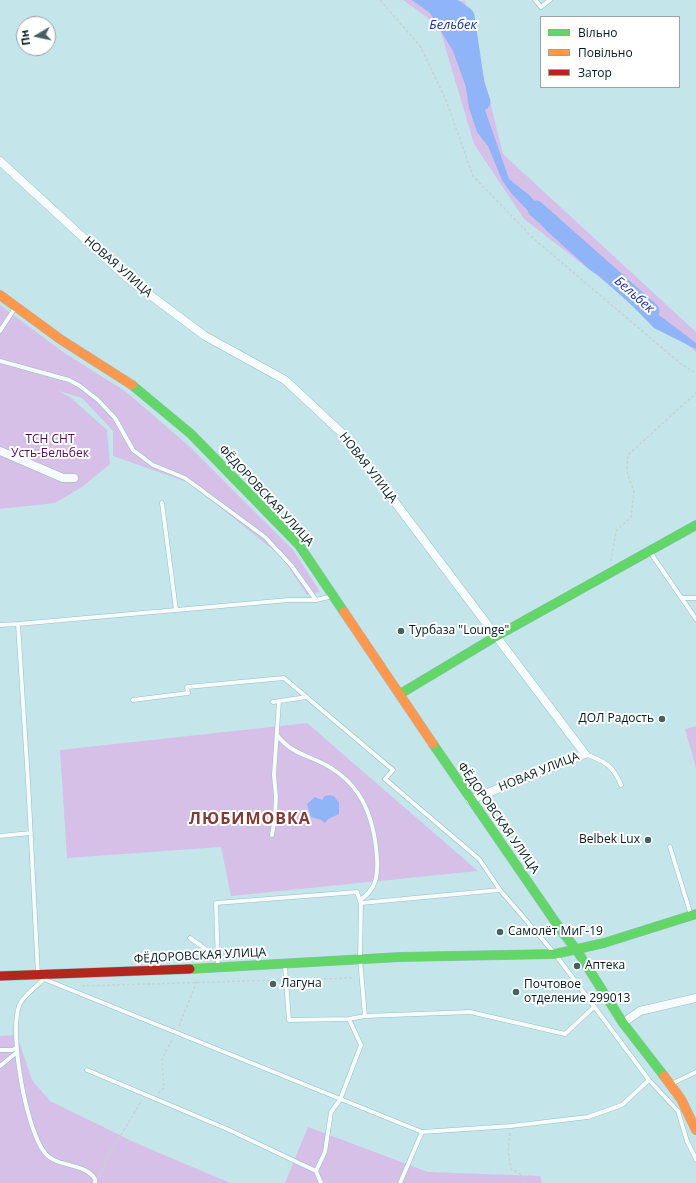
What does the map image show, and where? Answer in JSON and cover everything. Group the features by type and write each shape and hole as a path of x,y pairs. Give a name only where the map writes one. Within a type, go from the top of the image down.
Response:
{"street":[{"name":"НОВАЯ УЛИЦА","path":"0,161 126,277 205,336 285,380 346,436 495,637 585,754 470,800"},
{"name":"ФЁДОРОВСКАЯ УЛИЦА","path":"0,295 60,339 129,383 191,434 299,545 470,800 563,934 576,949 555,954 400,957 41,977 0,976"},
{"path":"0,451 63,478 74,478"},
{"path":"400,694 495,637 696,524"},
{"path":"693,915 604,943 576,949 623,1023 681,1099 696,1130"},
{"path":"623,1023 640,1011 696,998"}],"lane":[{"path":"534,0 541,7 550,0"},
{"path":"0,331 16,307"},
{"path":"0,361 69,380 80,386 98,400 115,418 133,450 153,464 185,478 265,537 291,565 316,600"},
{"path":"162,503 176,610"},
{"path":"650,551 696,619"},
{"path":"0,625 316,600 334,596"},
{"path":"682,598 696,598"},
{"path":"18,624 41,977 19,1004 16,1020 16,1051 28,1112 45,1154 51,1158 87,1171 95,1181"},
{"path":"133,700 188,693 187,687 284,678 393,770 385,779 480,859 500,890 555,954 649,1080 678,1111 687,1141 696,1159"},
{"path":"273,702 307,697"},
{"path":"272,835 275,818 276,797 274,775 278,735 279,702"},
{"path":"278,735 289,748 335,770 360,795 369,814 376,851 378,872 370,894 360,902"},
{"path":"585,754 608,765 616,772 621,785"},
{"path":"0,836 31,833"},
{"path":"670,847 693,915"},
{"path":"360,902 500,890"},
{"path":"218,968 216,903 357,892 360,902 360,959 365,1016"},
{"path":"190,938 217,957"},
{"path":"285,963 289,1020 349,1019 365,1016 470,1012 565,1034 594,1007"},
{"path":"41,977 340,1100 422,1132 511,1126 588,1116 622,1105 649,1080"},
{"path":"316,1171 325,1152 331,1112 340,1100 362,1045 349,1019"},
{"path":"0,1050 16,1051"},
{"path":"0,1066 16,1051"},
{"path":"87,1070 227,1129 316,1171 321,1183"},
{"path":"670,1084 696,1072"},
{"path":"400,1183 422,1132"}],"path":[{"path":"380,0 420,46 446,100 473,176 534,239 681,364 696,373"},
{"path":"605,574 610,565 616,531 631,517 634,492 627,472 628,455 696,393"},
{"path":"95,1181 101,1174 107,1158 145,1095 158,1094 164,1088 162,1059 176,1033 203,969"},
{"path":"80,986 352,978"},
{"path":"511,1126 508,1151 511,1169 522,1175 526,1183"}],"green space":[{"path":"403,0 465,1 503,154 696,332 696,352 524,219 474,144 439,26"},
{"name":"ТСН СНТ Усть-Бельбек","path":"0,305 63,352 125,391 188,445 294,551 320,592 307,595 282,557 190,483 113,456 113,431 82,398 59,391 70,397 107,430 110,464 82,487 55,503 0,509"},
{"path":"307,723 478,871 231,896 221,847 67,858 60,750"},
{"path":"696,726 696,768 685,729"},
{"path":"17,1035 32,1080 50,1101 136,1143 230,1183 0,1183 0,1036"},
{"path":"308,1127 428,1172 540,1176 542,1183 285,1183"}],"water":[{"name":"Бельбек","path":"412,0 443,0 466,16 476,84 509,179 529,195 550,219 552,224 639,300 696,343 696,349 654,328 608,281 590,270 547,231 511,193 502,180 488,146 477,132 469,108 466,87 453,51 430,13"},
{"path":"325,796 334,796 339,803 339,814 328,819 325,823 311,817 307,804 315,797 322,800"}],"waterway":[{"name":"Бельбек","path":"443,0 466,16 476,84 482,102"},
{"name":"Бельбек","path":"536,209 651,311"}],"traffic: fast":[{"path":"132,385 191,434 299,545 344,612"},
{"path":"400,694 495,637 696,525"},
{"path":"433,744 563,933 576,949 623,1023 664,1076"},
{"path":"190,969 400,957 555,954 604,943 696,914"}],"traffic: slow":[{"path":"0,295 60,339 132,385"},
{"path":"344,612 433,744"},
{"path":"664,1076 681,1099 696,1130"}],"traffic: jam":[{"path":"0,976 190,969"}],"place":[{"name":"Турбаза \"Lounge\"","path":"401,631"},
{"name":"ДОЛ Радость","path":"662,719"},
{"name":"Belbek Lux","path":"648,840"},
{"name":"Самолёт МиГ-19","path":"500,932"},
{"name":"Аптека","path":"577,966"},
{"name":"Лагуна","path":"273,984"},
{"name":"Почтовое отделение 299013","path":"516,992"}],"district":[{"name":"ЛЮБИМОВКА","path":"250,819"}]}
